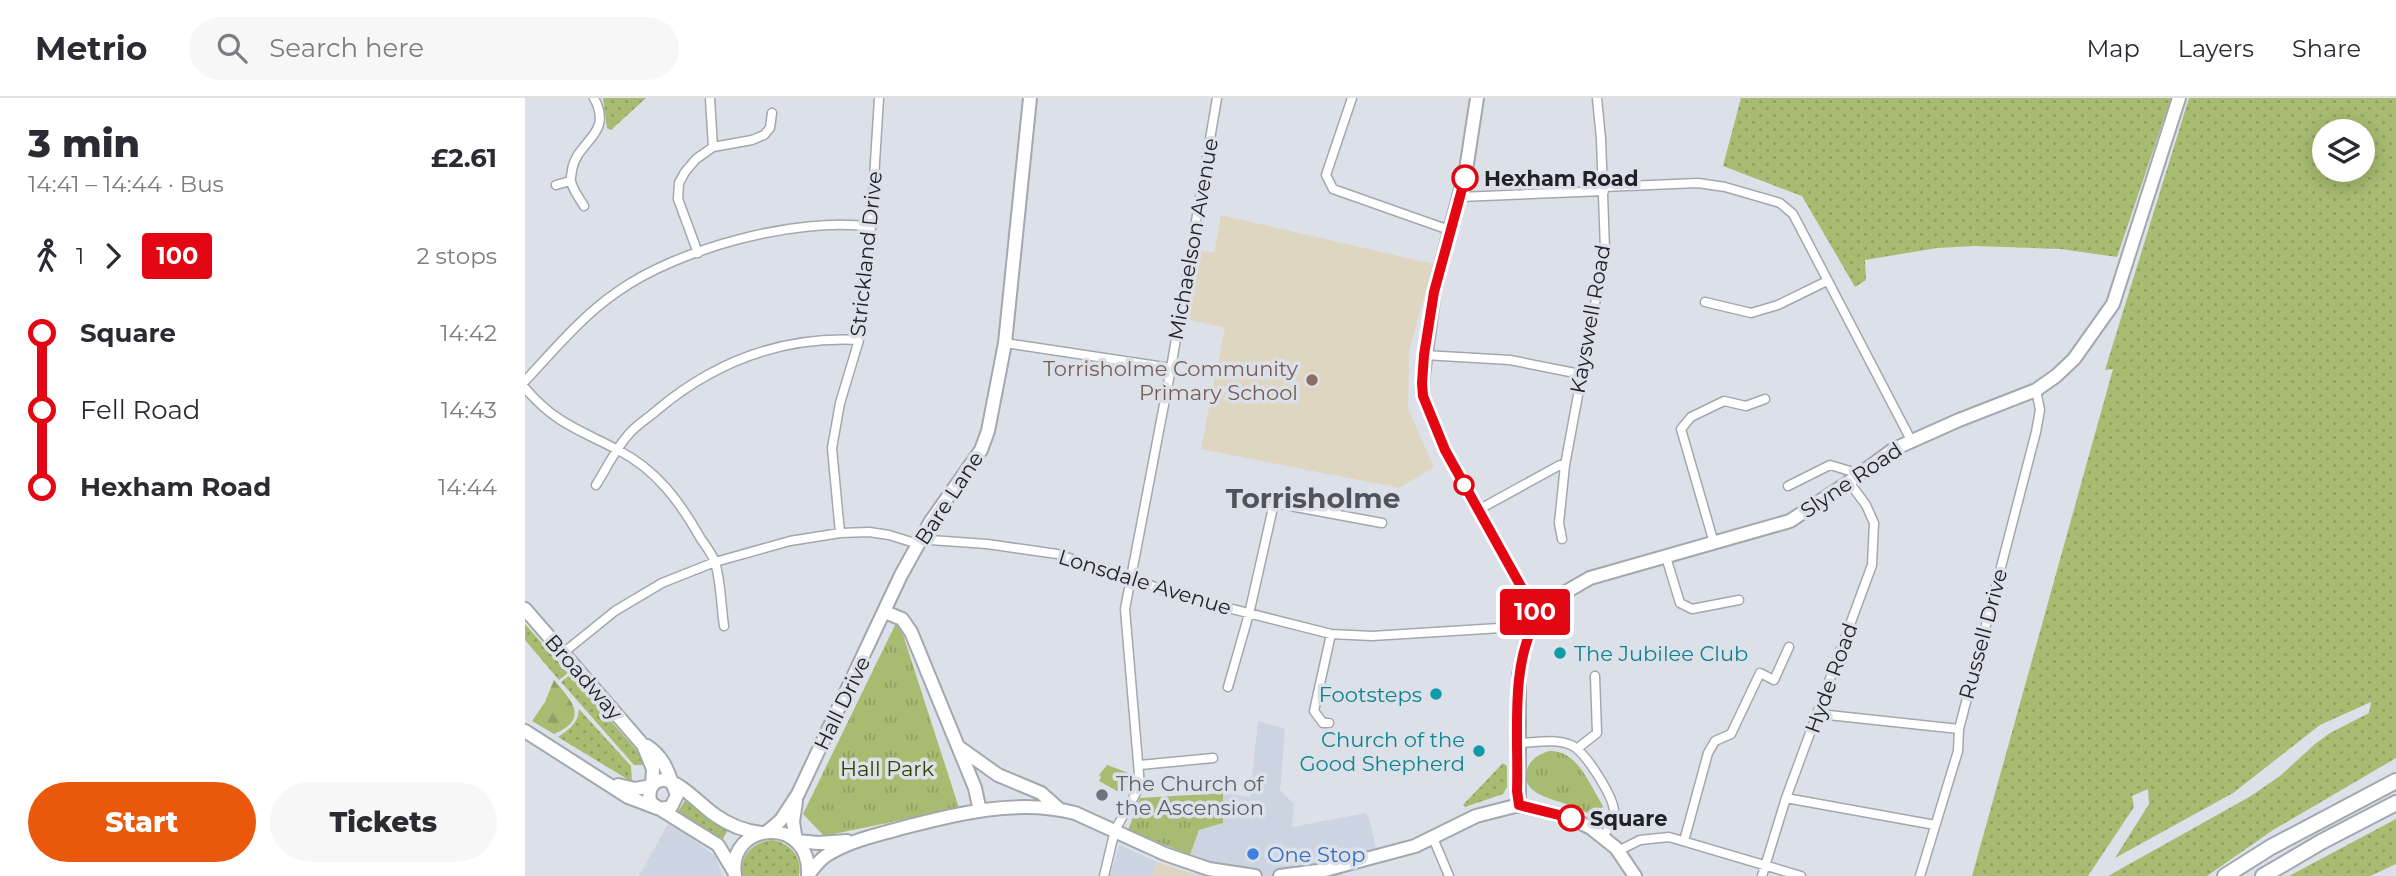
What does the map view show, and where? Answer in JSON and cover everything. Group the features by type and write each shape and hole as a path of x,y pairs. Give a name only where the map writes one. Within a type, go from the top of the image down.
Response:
{"highway":[{"path":"2225,876 2396,780"},
{"path":"2263,876 2396,803"}],"main road":[{"name":"Bare Lane","path":"885,612 901,575 931,521 970,470 988,431 1005,343 1030,98"},
{"path":"1477,98 1472,145 1434,292 1422,383 1423,396 1445,450 1535,621 1519,675 1519,805"},
{"name":"Slyne Road","path":"1535,621 1557,597 1581,582 1790,521 1855,478 1876,460 1911,440 2036,390 2074,359 2113,304 2179,98"},
{"name":"Broadway","path":"525,609 643,745 653,769 652,785"},
{"path":"885,612 902,619 908,625 975,788 980,811"},
{"name":"Hall Drive","path":"734,874 739,850 745,843 781,820 798,794 885,612"},
{"path":"525,732 628,797 659,808 671,807 675,801 677,791 673,784"},
{"name":"Broadway","path":"643,745 650,747 661,760 673,784"},
{"path":"958,746 998,775 1041,793 1059,809"},
{"path":"608,782 635,789 661,780 687,792 725,821 742,829 779,832 796,841 829,843 862,839 980,811 1025,807 1059,809 1115,830 1165,854 1209,869 1255,876"},
{"path":"652,785 650,800 717,845 734,874"},
{"name":"Hall Drive","path":"798,794 793,822 796,841 806,855 808,875"},
{"path":"1280,876 1325,870 1415,846 1476,816 1519,805 1571,818 1604,836 1635,876"},
{"path":"808,875 828,854 862,839"}],"street":[{"path":"584,205 571,181 574,157 600,128 594,98"},
{"name":"Strickland Drive","path":"840,533 832,448 840,403 859,340 879,98"},
{"name":"Michaelson Avenue","path":"1104,876 1115,830 1140,786 1125,609 1171,368 1217,98"},
{"path":"1352,98 1326,175 1333,189 1451,231"},
{"name":"Kayswell Road","path":"1562,539 1559,523 1565,466 1605,250 1597,98"},
{"path":"710,99 713,147"},
{"path":"698,253 678,199 679,183 695,159 713,147 752,140 764,135 770,128 772,113"},
{"path":"556,185 571,181"},
{"path":"1460,197 1698,183 1725,187 1780,203 1793,214 1911,440"},
{"path":"525,381 586,317 616,292 648,272 698,253 772,232 809,226 853,224 870,227"},
{"path":"1705,302 1751,313 1779,305 1827,281"},
{"path":"596,485 628,435 675,395 717,368 774,347 836,339 859,340"},
{"path":"1005,343 1171,368"},
{"path":"1424,355 1510,360 1580,374"},
{"path":"525,388 543,408 573,429 618,450 664,482 715,562 724,626"},
{"name":"Russell Drive","path":"1920,876 1958,751 1959,729 2036,432 2040,410 2036,390"},
{"path":"1714,543 1681,429 1691,417 1724,401 1746,406 1765,399"},
{"path":"1478,510 1560,465 1565,466"},
{"path":"1788,486 1830,466 1855,478"},
{"name":"Hyde Road","path":"1762,876 1786,798 1872,565 1874,523 1855,478"},
{"path":"1228,687 1249,614 1274,503 1382,523"},
{"path":"563,653 615,611 663,583 715,562 790,541 840,533 869,532 918,544"},
{"name":"Lonsdale Avenue","path":"918,544 930,540 976,543 1056,554 1185,597 1331,634 1371,636 1535,621"},
{"path":"1666,557 1680,603 1692,609 1739,600"},
{"path":"1329,723 1323,723 1314,711 1331,634"},
{"path":"1684,841 1708,753 1715,741 1731,734 1760,673 1774,680 1789,647"},
{"path":"1578,748 1597,733 1595,676"},
{"path":"1819,714 1959,729"},
{"path":"1517,743 1560,742 1578,748 1585,755 1614,805 1613,820 1604,836"},
{"path":"1140,765 1213,758"},
{"path":"1786,798 1935,825"},
{"path":"1618,851 1650,838 1669,837 1801,876"},
{"path":"1433,838 1449,876"}],"shaded area":[{"name":"Torrisholme Community Primary School","path":"1221,215 1433,264 1409,351 1408,409 1434,467 1399,488 1201,449 1225,328 1182,318 1194,249 1214,253"},
{"path":"1258,721 1285,729 1280,790 1294,804 1292,827 1366,813 1378,857 1342,868 1343,876 1197,876 1190,855 1199,830 1223,823 1223,793 1250,797"},
{"path":"668,824 716,857 722,876 639,876"},
{"path":"1119,845 1157,862 1152,876 1110,876"},
{"path":"1157,862 1197,875 1197,876 1152,876"}],"green space":[{"path":"603,98 646,98 611,130 607,128"},
{"path":"1741,98 2171,98 2117,257 2060,249 1975,246 1937,248 1865,260 1866,280 1855,287 1802,196 1723,166"},
{"path":"2189,98 2396,98 2396,758 2273,830 2207,876 2108,876 2251,796 2280,776 2330,733 2369,713 2371,702 2320,725 2233,793 2115,858 2149,804 2148,789 2132,796 2134,807 2088,876 1972,876 2113,369 2105,370"},
{"name":"Hall Park","path":"898,619 959,808 824,836 803,814"},
{"path":"525,624 568,673 559,680 525,640"},
{"path":"570,675 639,753 645,765 634,765 561,682"},
{"path":"554,680 567,695 575,716 565,728 554,734 532,721 545,702"},
{"path":"579,709 631,766 632,782 558,737 573,725"},
{"path":"1549,751 1568,756 1582,770 1603,806 1599,813 1592,815 1544,797 1531,789 1526,776 1528,767 1537,757"},
{"path":"1503,763 1507,766 1507,787 1503,794 1465,807 1463,805"},
{"path":"1107,765 1129,773 1124,795 1099,781 1099,775"},
{"path":"1223,793 1223,823 1199,830 1190,855 1128,830 1140,798"},
{"path":"686,799 728,830 721,842 677,813"},
{"path":"2396,819 2396,864 2370,876 2289,876"},
{"path":"771,840 784,844 794,852 799,862 799,876 742,876 743,862 748,852 758,844"}],"bus line":[{"name":"100","path":"1465,178 1434,292 1424,355 1423,396 1445,450 1538,617 1524,650 1519,675 1519,805 1571,818"}],"place":[{"name":"Hexham Road","path":"1465,178"},
{"name":"Torrisholme Community Primary School","path":"1312,380"},
{"name":"The Jubilee Club","path":"1560,653"},
{"name":"Footsteps","path":"1436,694"},
{"name":"Church of the Good Shepherd","path":"1479,751"},
{"name":"The Church of the Ascension","path":"1102,795"},
{"name":"Square","path":"1571,818"},
{"name":"One Stop","path":"1253,854"}],"district":[{"name":"Torrisholme","path":"1313,498"}]}
